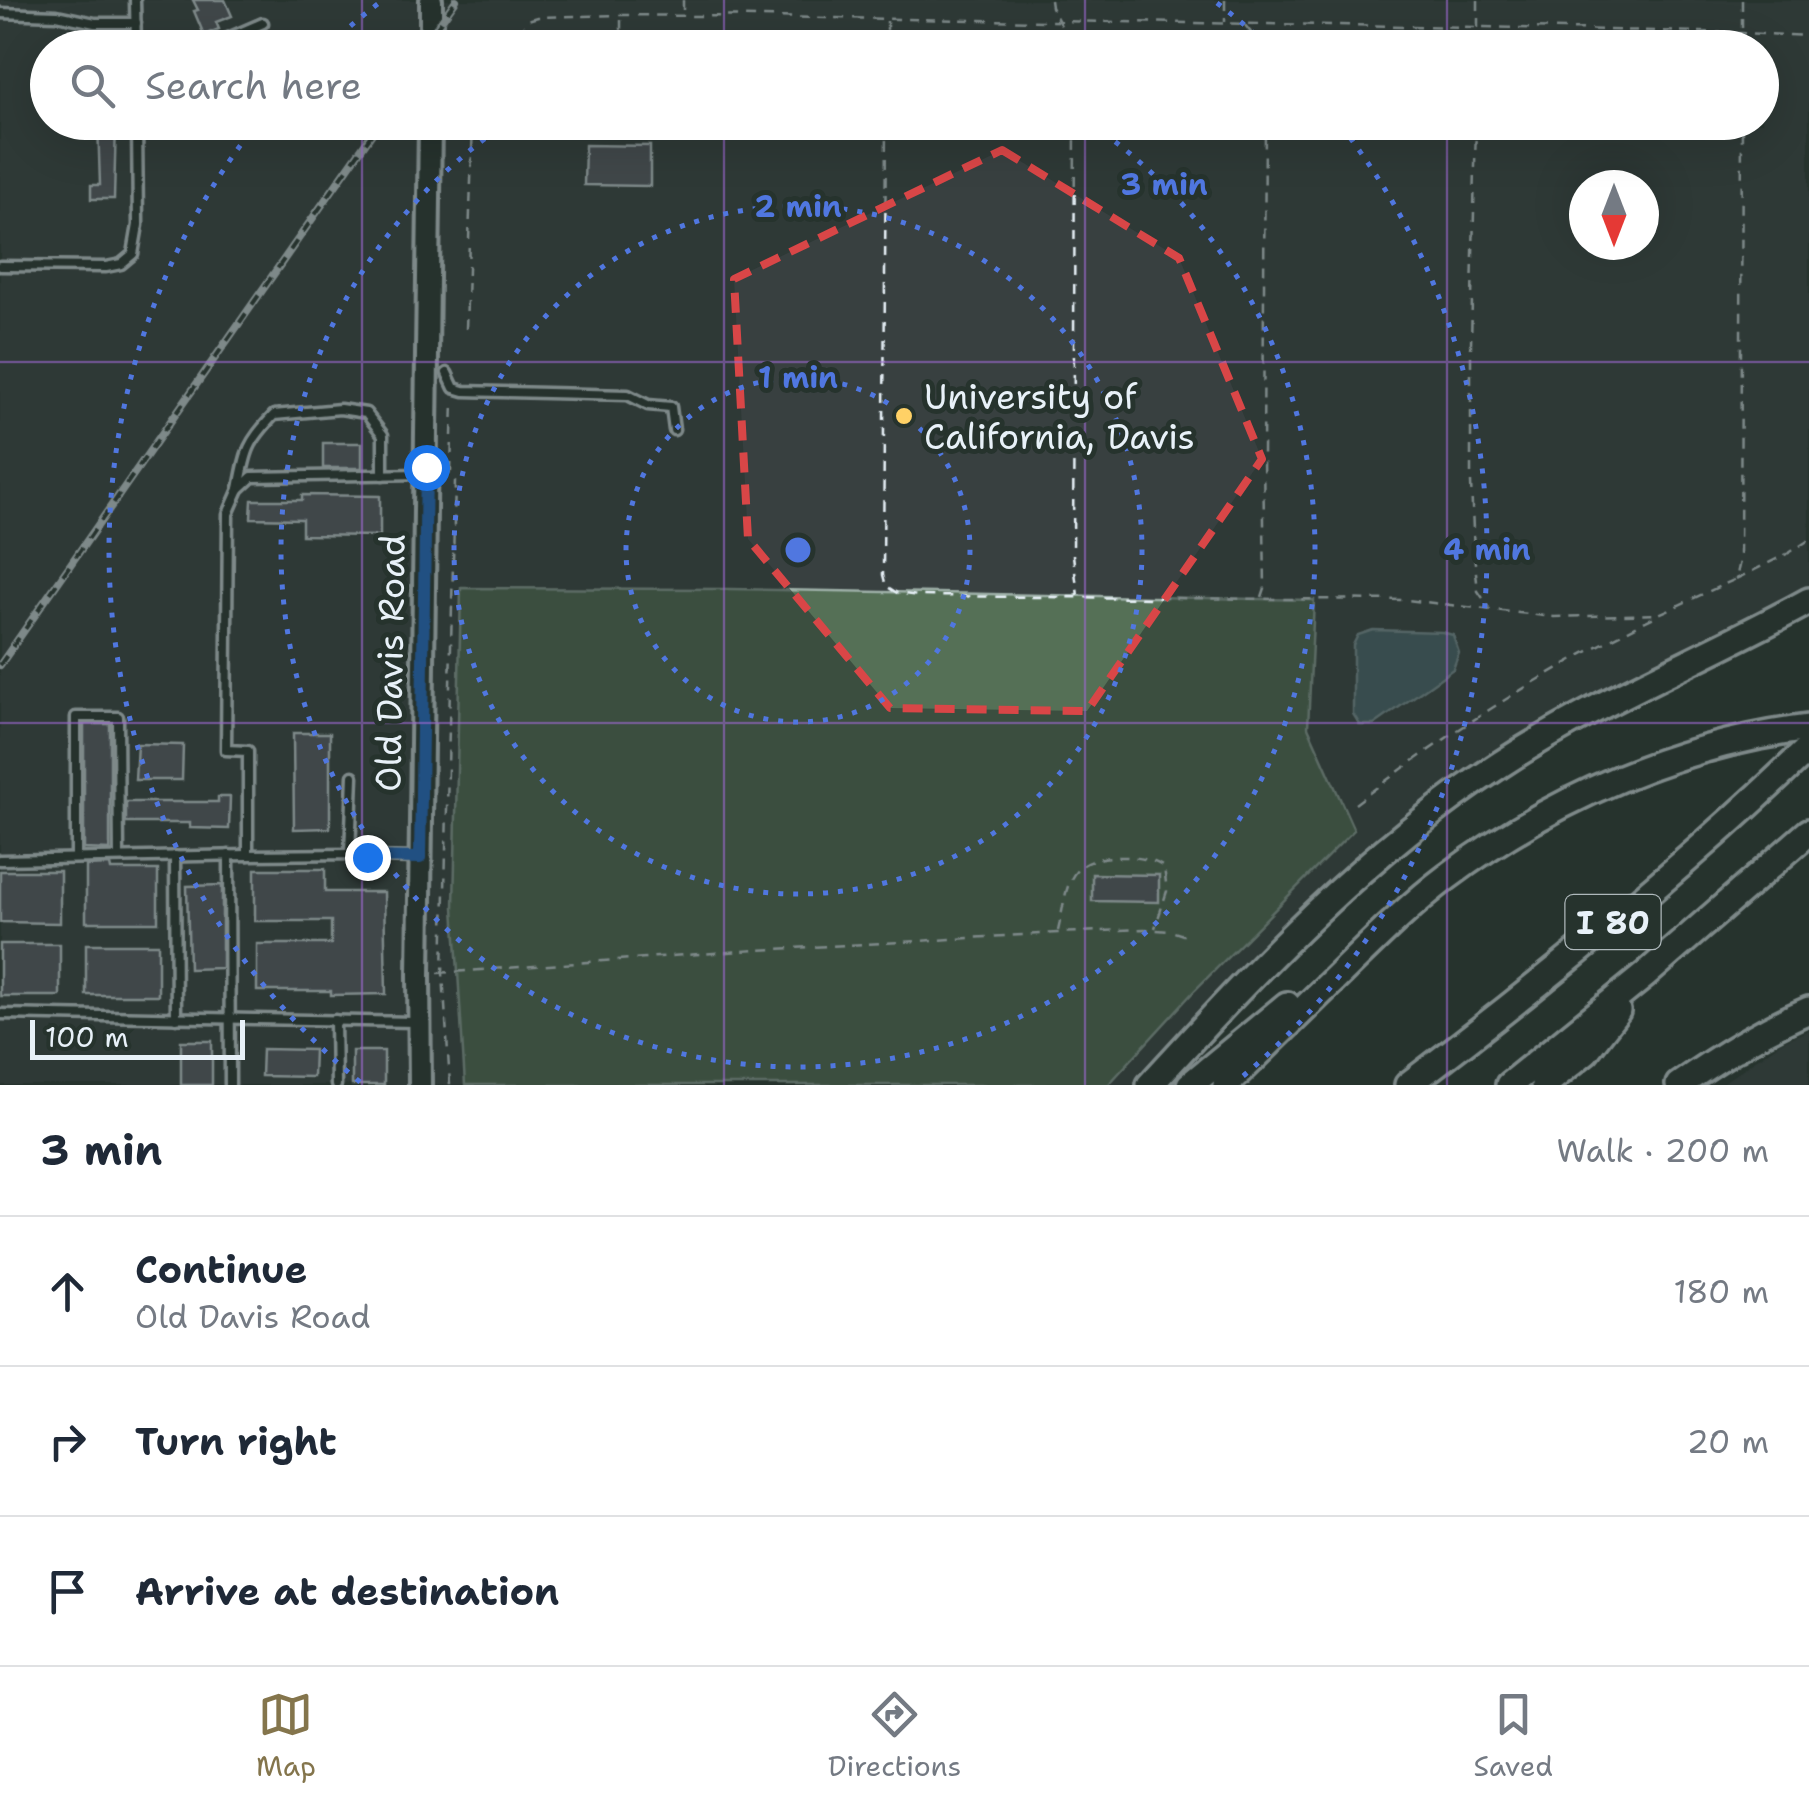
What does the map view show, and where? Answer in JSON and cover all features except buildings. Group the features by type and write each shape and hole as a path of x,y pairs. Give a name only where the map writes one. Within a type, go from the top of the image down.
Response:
{"highway":[{"path":"1150,1085 1294,931 1348,880 1455,795 1560,728 1809,600"},
{"path":"1226,1085 1400,915 1447,877 1536,819 1669,760 1722,744 1809,728"},
{"name":"I 80","path":"1408,1085 1585,946 1809,748"},
{"name":"I 80","path":"1509,1085 1646,975 1809,832"},
{"path":"1190,1085 1299,995 1354,961"},
{"path":"1544,1085 1586,1051 1646,975"},
{"path":"1679,1085 1726,1053 1809,1010"}],"street":[{"path":"431,0 431,30"},
{"name":"Old Davis Road","path":"420,1085 430,140"}],"lane":[{"path":"135,0 136,30"},
{"path":"0,13 58,15 95,23 136,23"},
{"path":"247,30 263,23"},
{"path":"0,266 106,267 121,264 133,254 138,225 137,140"},
{"path":"447,373 454,388 464,391 628,395 648,405 671,407 674,430"},
{"path":"248,854 248,752 226,750 228,514 253,437 274,415 340,409 366,413 383,435 383,475"},
{"path":"239,489 252,477 426,471"},
{"path":"76,858 76,716 118,717 119,857"},
{"path":"350,854 352,776"},
{"path":"0,860 248,854 420,858"},
{"path":"230,855 230,1085"},
{"path":"175,856 176,1018"},
{"path":"0,1014 420,1022"},
{"path":"335,1020 336,1085"}],"path":[{"path":"683,0 684,16"},
{"path":"1050,0 1064,30"},
{"path":"1224,0 1225,24"},
{"path":"1478,0 1479,28"},
{"path":"1742,0 1742,30"},
{"path":"621,16 621,30"},
{"path":"521,30 528,20 538,17 684,16 1584,30"},
{"path":"887,19 887,30"},
{"path":"1245,24 1250,30"},
{"path":"1779,35 1809,36"},
{"path":"466,330 471,140"},
{"path":"886,140 883,556 886,586 897,593 1407,600 1554,617 1659,614"},
{"path":"1074,140 1072,556 1078,597"},
{"path":"1262,598 1265,140"},
{"path":"1476,140 1471,483 1478,591 1490,609"},
{"path":"1736,579 1740,561 1742,140"},
{"path":"451,474 454,388"},
{"path":"426,471 443,469 455,481 444,973 450,1085"},
{"path":"1356,804 1410,762 1503,700 1594,646 1790,553 1809,540"},
{"path":"1058,933 1072,875 1084,862 1109,857 1153,860 1164,867 1167,892 1155,930"},
{"path":"419,976 1058,933 1155,930 1189,936"}],"highlighted area":[{"path":"1002,150 1179,258 1262,459 1087,711 890,708 748,539 734,279"}],"shaded area":[{"name":"University of California, Davis","path":"0,0 1809,0 1809,587 1412,813 1286,922 1137,1085 0,1085"},
{"path":"1809,1030 1809,1085 1720,1085 1781,1042"}],"green space":[{"path":"461,588 1314,600 1308,727 1354,830 1195,990 1108,1085 465,1085 454,907"}],"water":[{"path":"1373,630 1442,632 1453,635 1459,653 1453,669 1374,725 1360,725 1353,714 1353,645 1358,635"}],"railway":[{"path":"435,30 456,0"},
{"path":"0,665 367,140"}],"place":[{"name":"University of California, Davis","path":"904,416"}],"route":[{"path":"367,857 420,858 426,467"}]}
